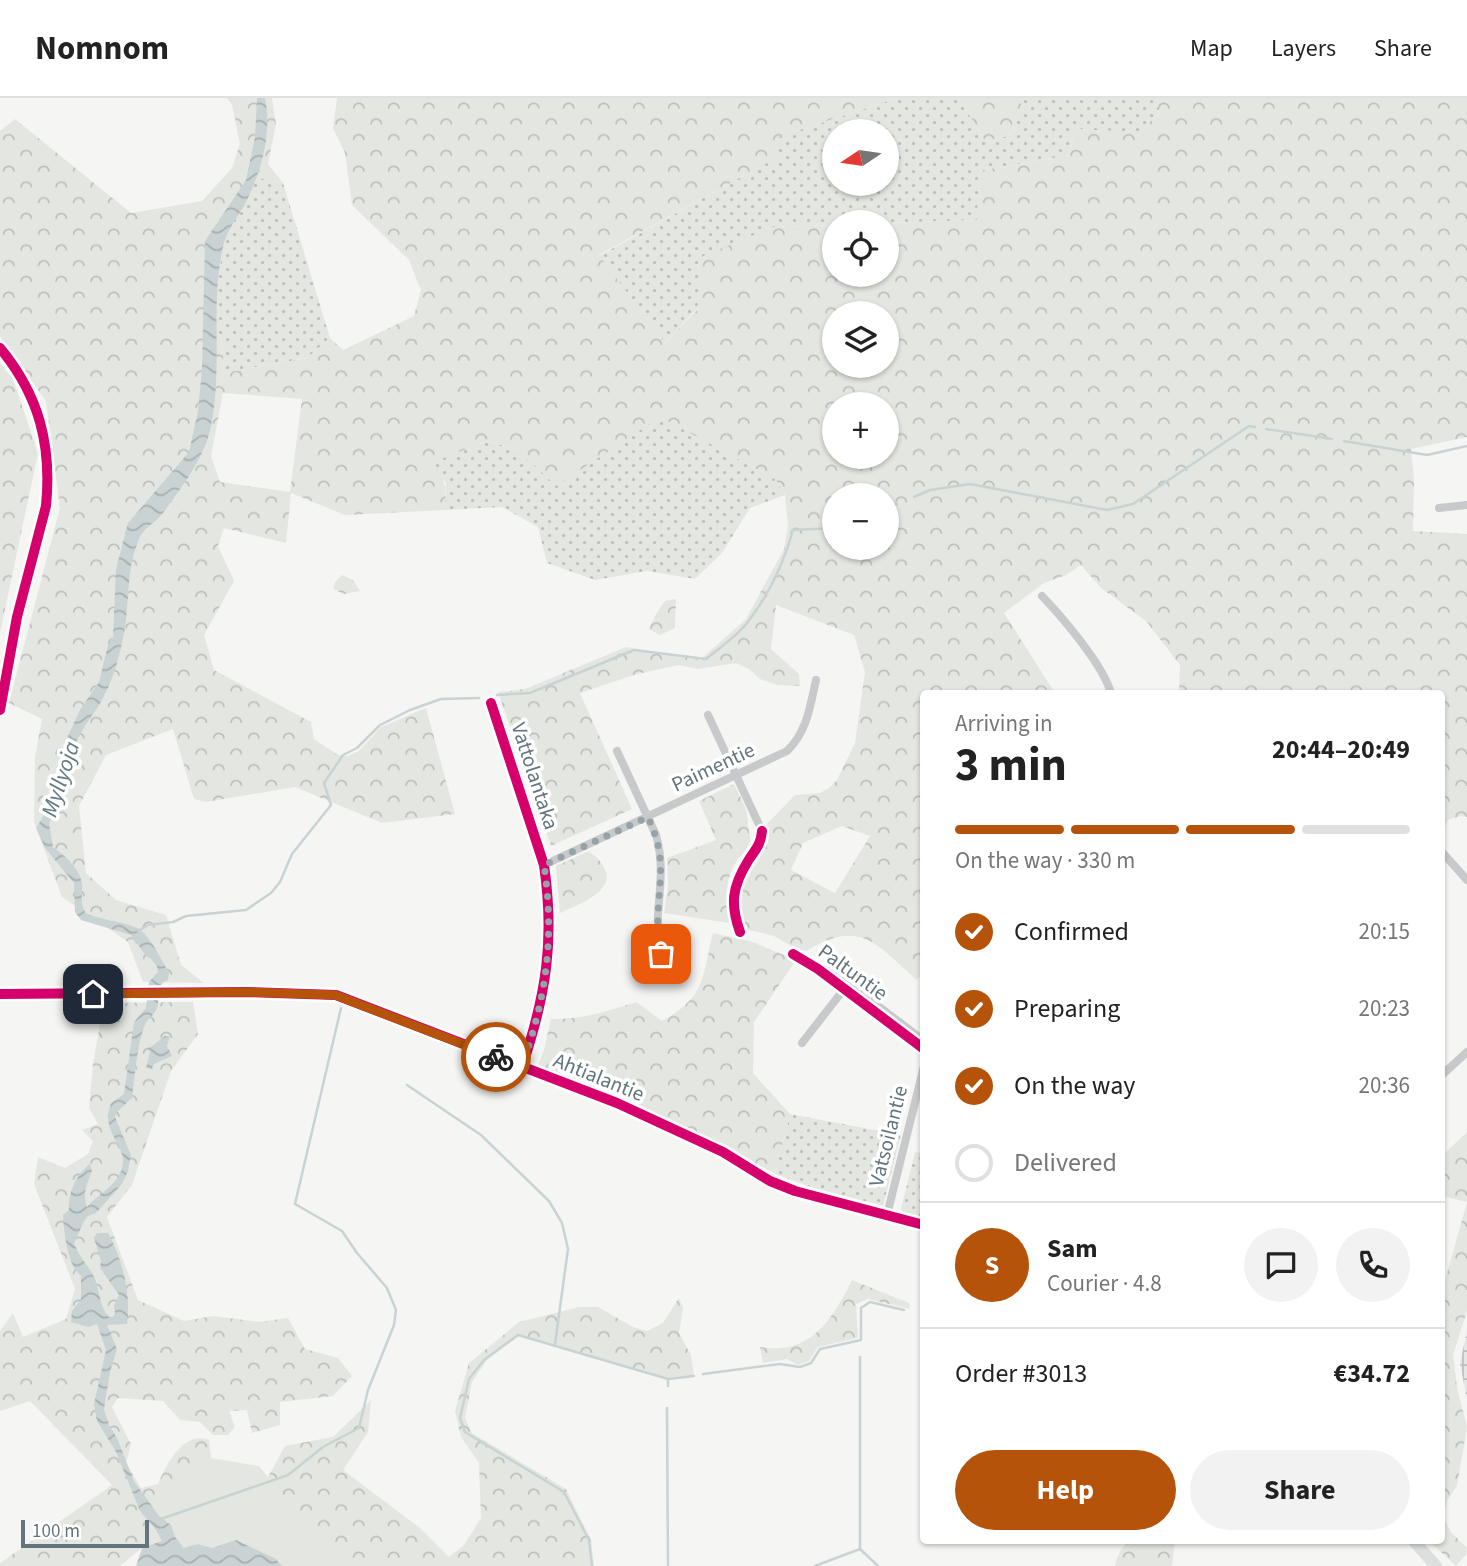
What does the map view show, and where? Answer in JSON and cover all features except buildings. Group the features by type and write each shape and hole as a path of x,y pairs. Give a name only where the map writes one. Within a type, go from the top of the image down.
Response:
{"street":[{"path":"0,348 32,398 46,438 48,487 46,506 17,617 0,710"},
{"path":"1439,508 1467,505"},
{"path":"1042,596 1067,624 1104,676 1110,690"},
{"name":"Paimentie","path":"544,865 786,751 798,740 808,718 816,680"},
{"name":"Vattolantaka","path":"491,703 544,865 548,911 548,956 538,1021 522,1067"},
{"path":"708,715 762,831"},
{"path":"617,751 648,817 660,850 662,869 658,914 661,965"},
{"path":"1445,855 1467,880"},
{"name":"Paltuntie","path":"831,970 920,1038"},
{"path":"802,1043 848,984"},
{"name":"Ahtialantie","path":"0,994 282,992 335,995 617,1102 723,1152 770,1181 795,1191 920,1224"},
{"path":"1445,1072 1467,1052"},
{"name":"Vatsoilantie","path":"887,1216 920,1082"},
{"path":"1417,1544 1436,1566"}],"shaded area":[{"path":"1467,1331 1467,1400 1460,1363"}],"green space":[{"path":"227,98 272,98 276,124 268,164 283,183 256,177 246,201 232,222 223,247 217,286 216,329 222,341 224,373 307,358 330,338 343,350 414,316 421,290 409,260 352,205 345,153 333,128 337,98 897,98 833,119 822,119 822,123 778,137 776,158 599,255 665,343 697,310 703,256 773,227 822,225 822,287 899,287 899,223 977,220 979,171 1070,155 1074,129 1138,132 1160,113 1157,98 1467,98 1467,437 1411,449 1414,479 1413,531 1467,534 1467,817 1448,820 1445,826 1445,690 1179,690 1180,665 1146,621 1101,588 1081,565 1066,575 1044,583 1004,613 1053,690 920,690 920,976 917,980 878,946 855,936 825,941 806,951 774,936 745,929 740,906 741,891 750,870 766,846 766,825 795,795 820,793 837,780 855,743 865,672 854,635 776,605 771,649 799,674 800,686 777,685 760,679 749,669 736,663 698,669 679,665 637,674 580,693 632,809 551,846 498,692 525,689 626,647 701,659 746,619 784,549 788,525 785,495 775,479 660,417 556,486 517,449 487,441 431,463 444,484 445,510 345,515 291,493 286,543 224,528 218,546 234,581 204,635 214,670 311,722 314,739 338,755 348,756 359,751 381,727 426,708 455,814 382,823 295,787 206,802 194,799 173,729 106,755 79,806 86,873 116,900 166,915 181,965 204,983 143,982 128,942 62,897 34,822 35,757 42,719 9,703 60,508 46,401 0,337 0,131 15,119 131,213 202,201 232,168 240,144 232,105","holes":["223,393 302,399 290,492 220,482 211,456","842,826 870,836 835,893 791,870 803,843"]},
{"path":"897,98 959,98 985,141 1012,135 1023,98 1157,98 1160,112 1138,133 1074,129 1070,155 979,171 978,220 899,223 899,210 822,210 822,225 773,227 665,343 599,256 775,158 778,137 822,123 822,196 900,196 900,119 833,119"},
{"path":"959,98 1023,98 1012,135 985,141"},
{"path":"256,177 283,183 330,338 307,358 224,373 222,341 216,329 217,286 223,247 232,222 246,201"},
{"path":"0,363 13,379 38,453 0,633"},
{"path":"660,416 775,479 785,495 750,508 722,553 695,579 647,571 595,580 547,563 538,527 502,507 445,510 446,483 430,463 487,441 517,449 556,485"},
{"path":"342,575 353,580 360,591 344,594 333,589 335,582"},
{"path":"676,599 675,628 660,635 649,629 665,601"},
{"path":"734,784 748,819 750,839 747,849 733,867 728,882 726,898 729,923 664,913 668,885 667,858 716,840 699,801"},
{"path":"589,851 601,863 606,873 606,882 593,896 560,913 556,866"},
{"path":"713,933 750,941 796,960 754,1022 753,1073 790,1114 775,1174 715,1141 625,1099 538,1065 551,1019 605,1012 636,1002 662,1021 676,1012 695,994 700,985"},
{"path":"193,1002 198,1034 171,1071 132,1185 107,1217 138,1300 184,1321 213,1316 259,1322 288,1318 305,1349 338,1358 352,1376 333,1396 280,1402 280,1425 252,1433 247,1410 229,1411 235,1427 228,1435 213,1435 200,1422 180,1420 163,1401 118,1398 112,1407 131,1444 126,1463 141,1488 158,1484 171,1459 183,1445 199,1438 209,1440 211,1458 174,1495 157,1543 142,1548 120,1566 0,1566 0,1563 112,1485 30,1401 0,1411 0,1331 13,1313 23,1337 66,1319 75,1289 34,1184 38,1157 65,1168 88,1154 93,1141 82,1130 98,1124 89,1108 93,1064 104,1003"},
{"path":"790,1114 901,1135 883,1206 814,1188 775,1174"},
{"path":"1467,1132 1467,1202 1445,1197 1445,1153"},
{"path":"915,1152 920,1153 920,1217 902,1212"},
{"path":"1467,1202 1467,1311 1453,1355 1457,1387 1467,1427 1457,1486 1445,1509 1445,1280"},
{"path":"852,1280 909,1303 910,1309 868,1299 856,1304 858,1338 818,1347 809,1361 798,1365 787,1359 763,1363 760,1347 793,1346 817,1332 836,1309"},
{"path":"679,1298 683,1308 679,1333 691,1355 694,1376 668,1379 519,1335 487,1360 472,1382 465,1418 472,1433 566,1489 591,1540 594,1566 325,1566 263,1486 285,1446 333,1437 371,1400 368,1432 343,1470 420,1528 449,1557 464,1545 481,1518 479,1463 461,1437 455,1411 469,1363 519,1322 579,1307 598,1307 633,1327 647,1331 663,1323"},
{"path":"211,1458 259,1466 341,1566 151,1566 157,1503"},
{"path":"1445,1521 1451,1532 1467,1548 1467,1553 1456,1566 1432,1544 1445,1544"},
{"path":"1125,1544 1175,1544 1172,1566 1115,1566"}],"water":[{"path":"257,98 265,98 266,137 252,188 223,247 217,291 216,381 208,438 185,482 163,513 139,538 131,564 125,628 117,664 103,698 76,743 59,804 49,823 53,847 71,863 81,878 82,902 86,913 140,930 150,940 169,972 168,980 159,988 156,1010 147,1021 141,1037 132,1098 115,1117 131,1155 128,1171 122,1184 96,1213 84,1221 74,1243 95,1279 101,1304 109,1317 115,1314 114,1306 119,1295 100,1268 101,1261 94,1238 97,1233 108,1233 125,1277 127,1324 107,1325 117,1349 104,1409 109,1425 134,1481 159,1516 171,1525 175,1537 184,1548 198,1544 212,1548 236,1540 276,1559 282,1566 136,1566 142,1548 162,1541 140,1511 116,1452 97,1421 94,1404 106,1350 97,1324 88,1327 71,1322 72,1311 81,1299 81,1276 69,1256 63,1215 69,1210 70,1197 77,1178 90,1164 92,1171 85,1193 87,1207 112,1185 120,1173 123,1158 111,1132 109,1111 111,1103 124,1094 134,1022 146,1008 149,982 158,972 157,966 131,935 81,920 75,912 74,883 45,848 36,828 53,800 60,781 68,736 80,710 99,682 108,645 113,637 116,569 128,523 189,452 198,411 202,369 205,241 246,180 255,137"},
{"path":"165,1036 170,1036 167,1046 172,1056 154,1064 152,1069 146,1068 150,1052 148,1049"}],"waterway":[{"path":"914,497 930,490 970,484 1107,510 1133,504 1249,426 1255,427"},
{"path":"1266,429 1332,439"},
{"path":"1344,441 1427,455 1467,446"},
{"path":"497,695 530,693 634,650 706,659 738,633 755,613 775,579 793,530 822,529"},
{"path":"138,931 148,925 173,922 186,916 246,910 271,893 280,882 292,854 331,805 324,783 343,755 357,748 380,725 410,710 441,699 479,698"},
{"path":"161,1519 288,1475 323,1447 359,1428 368,1390 394,1325 396,1310 387,1288 342,1231 295,1204 341,1008"},
{"path":"407,1085 481,1135 549,1201 562,1223 568,1249 555,1344"},
{"path":"703,1374 780,1364 800,1367 811,1363 820,1349 861,1340 861,1308 870,1302 904,1310"},
{"path":"592,1566 589,1540 564,1492 465,1432 460,1418 469,1379 484,1360 518,1335 668,1379 694,1376"},
{"path":"860,1357 860,1549 878,1566"},
{"path":"668,1379 668,1386"},
{"path":"667,1408 668,1566"},
{"path":"815,1566 860,1549"}],"cycle path":[{"path":"0,348 33,403 40,422 47,462 46,506 17,617 0,710"},
{"path":"491,703 544,865 547,893 549,918 546,968 537,1016 522,1067"},
{"path":"740,932 734,896 743,870 759,844 762,831"},
{"path":"793,954 818,969 920,1046"},
{"path":"0,994 245,992 336,995 617,1103 723,1152 770,1181 795,1191 920,1224"}],"way so far":[{"path":"496,1057 522,1067 538,1021 548,956 544,865 648,817 656,835 662,869 658,914 661,954"}],"route":[{"path":"93,994 313,992 335,995 496,1057"}],"water label":[{"name":"Myllyoja","path":"60,779"}]}
